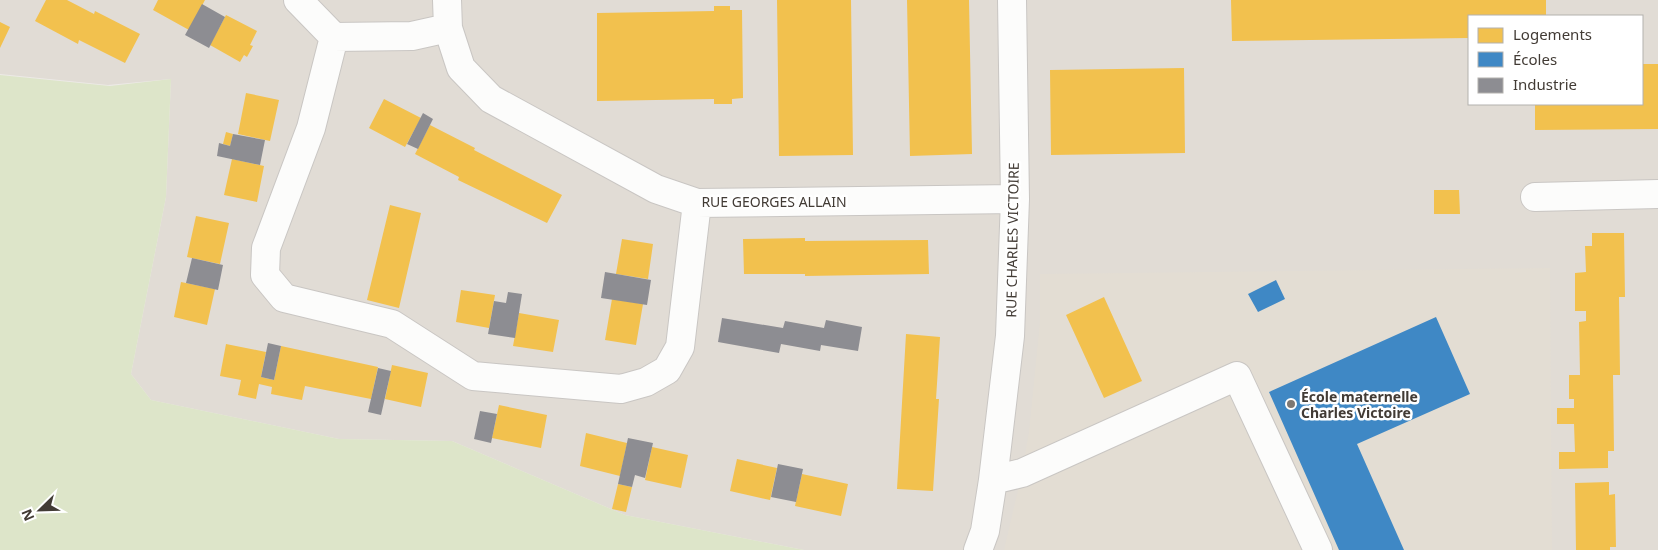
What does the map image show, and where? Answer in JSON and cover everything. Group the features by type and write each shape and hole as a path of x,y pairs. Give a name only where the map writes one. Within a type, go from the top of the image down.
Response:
{"street":[{"path":"298,0 334,36 412,36 448,28"},
{"name":"RUE GEORGES ALLAIN","path":"447,0 448,28 461,68 491,99 656,189 697,203 1015,199"},
{"name":"RUE CHARLES VICTOIRE","path":"978,550 985,531 993,480 1010,336 1015,199 1012,0"},
{"path":"334,36 311,128 266,248 265,275 284,298 392,324 473,376 621,389 646,382 667,370 680,347 697,203"},
{"path":"1535,197 1658,194"},
{"path":"993,480 1022,473 1237,376 1318,550"}],"shaded area":[{"path":"0,0 1658,0 1658,550 804,550 625,515 452,441 339,439 151,400 131,374 166,197 171,79 108,85 0,74"},
{"name":"École maternelle Charles Victoire","path":"1550,268 1552,550 1004,550 1022,473 1029,432 1040,322 1040,274"}],"green space":[{"path":"0,75 110,86 171,79 166,197 131,374 151,400 339,439 452,441 625,515 804,550 0,550"}],"building: Logements":[{"path":"46,0 67,0 94,14 95,11 140,34 125,63 79,40 78,44 35,21"},
{"path":"158,0 205,0 189,30 153,10"},
{"path":"777,0 851,0 853,155 779,156"},
{"path":"907,0 969,0 972,154 910,156"},
{"path":"1231,0 1546,0 1546,15 1468,15 1468,38 1232,41"},
{"path":"714,6 730,6 730,10 742,10 743,98 732,99 732,104 714,104 714,99 597,101 597,13 714,11"},
{"path":"226,15 257,31 250,45 253,46 247,57 244,55 240,62 210,45"},
{"path":"0,22 10,27 0,48"},
{"path":"1643,64 1658,64 1658,129 1535,130 1535,105 1643,105"},
{"path":"1184,68 1185,153 1051,155 1050,70"},
{"path":"246,93 279,100 270,141 238,134"},
{"path":"384,99 421,118 405,147 369,128"},
{"path":"430,125 562,195 547,223 458,180 459,177 415,154"},
{"path":"226,132 233,134 230,146 223,144"},
{"path":"232,159 264,166 257,202 224,195"},
{"path":"1434,190 1459,190 1460,214 1434,214"},
{"path":"390,205 421,213 399,308 367,300"},
{"path":"196,216 229,223 220,264 187,257"},
{"path":"1592,233 1624,233 1625,297 1619,297 1620,375 1613,375 1614,451 1608,451 1608,468 1559,469 1559,452 1575,452 1574,424 1557,424 1557,408 1574,408 1574,399 1569,399 1569,375 1580,375 1579,322 1586,321 1586,311 1575,311 1575,273 1586,272 1585,246 1592,246"},
{"path":"805,238 805,241 928,240 929,274 805,276 805,274 744,274 743,239"},
{"path":"622,239 653,244 648,279 616,274"},
{"path":"181,282 215,289 207,325 174,317"},
{"path":"461,290 495,295 489,328 456,322"},
{"path":"1104,297 1142,381 1104,398 1066,315"},
{"path":"612,299 643,304 636,345 605,340"},
{"path":"519,313 559,320 553,352 513,346"},
{"path":"906,334 940,337 936,399 939,399 933,491 897,489"},
{"path":"226,344 266,352 261,377 274,380 281,346 378,367 371,399 305,386 302,400 271,394 272,387 259,384 256,399 238,395 241,380 220,376"},
{"path":"392,365 428,373 421,407 385,399"},
{"path":"499,405 547,415 541,448 492,438"},
{"path":"586,433 627,443 620,476 580,466"},
{"path":"652,447 688,455 681,488 645,480"},
{"path":"737,459 777,468 770,500 730,491"},
{"path":"802,474 848,484 841,516 795,506"},
{"path":"1609,482 1609,495 1615,494 1616,547 1610,547 1610,550 1576,550 1575,483"},
{"path":"618,484 632,487 626,512 612,509"}],"building: Écoles":[{"path":"1276,280 1285,299 1258,312 1248,294"},
{"path":"1436,317 1470,394 1357,444 1404,550 1339,550 1269,392"}],"building: Industrie":[{"path":"202,4 225,17 209,48 185,35"},
{"path":"423,113 433,119 418,149 407,144"},
{"path":"233,134 265,140 260,165 217,156 219,143 230,146"},
{"path":"192,258 223,265 218,290 186,283"},
{"path":"605,272 651,280 647,305 601,298"},
{"path":"508,292 522,294 515,338 488,334 494,301 506,303"},
{"path":"722,318 783,328 785,321 824,328 826,320 862,327 858,351 821,345 820,351 781,344 779,353 718,342"},
{"path":"268,343 281,346 274,380 261,377"},
{"path":"378,368 391,371 381,415 368,412"},
{"path":"480,411 497,414 491,443 474,439"},
{"path":"628,438 653,443 645,478 635,475 632,487 618,484"},
{"path":"778,464 803,469 796,502 771,497"}],"place":[{"name":"École maternelle Charles Victoire","path":"1291,404"}]}
